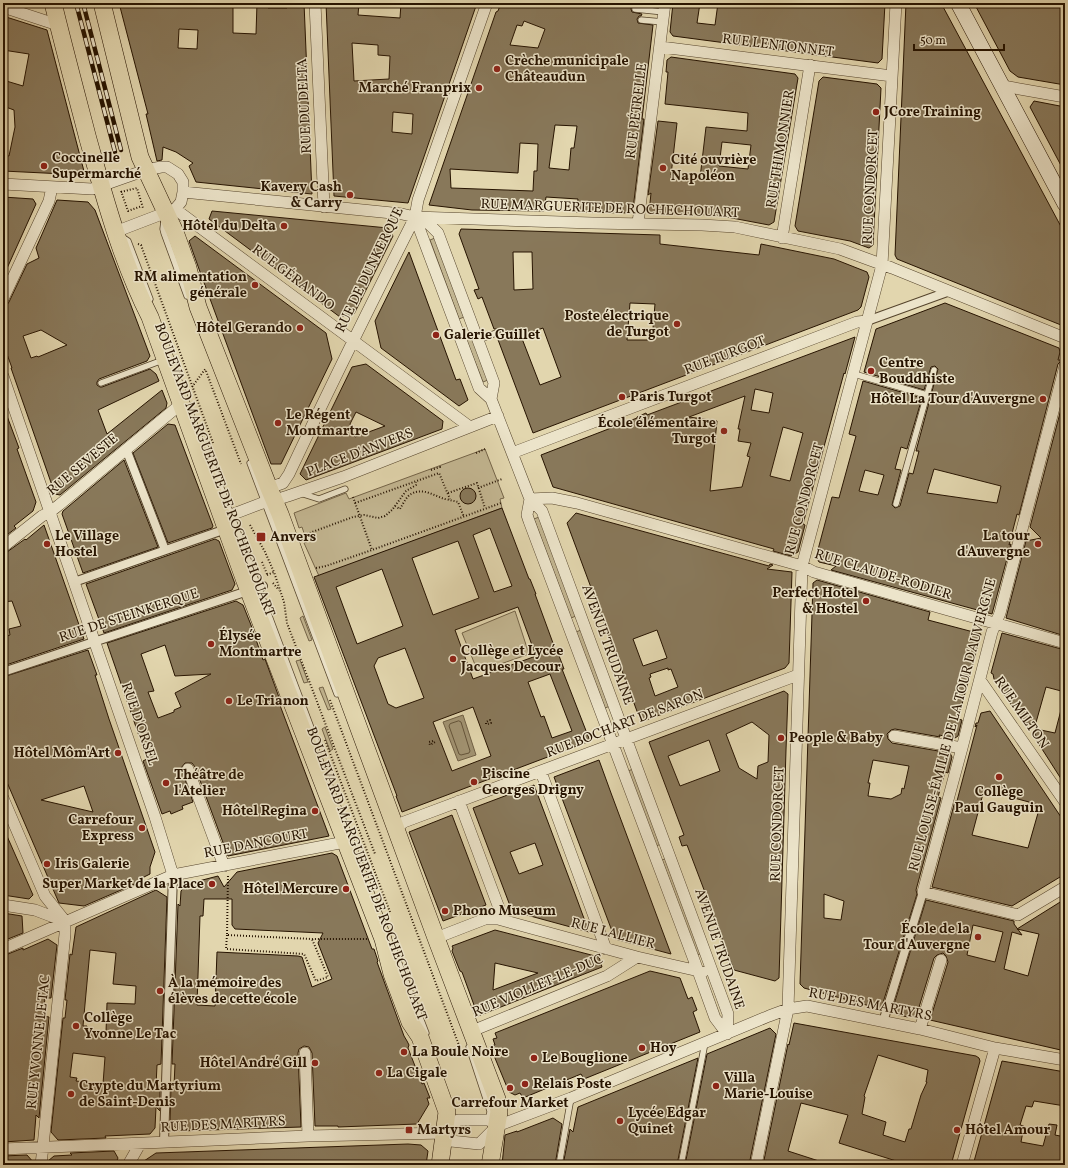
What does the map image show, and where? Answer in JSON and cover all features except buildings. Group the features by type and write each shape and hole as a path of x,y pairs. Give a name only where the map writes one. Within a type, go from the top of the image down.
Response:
{"main road":[{"name":"BOULEVARD MARGUERITE DE ROCHECHOUART","path":"53,3 101,186 115,232 136,290 150,317 165,359 185,398 226,521 257,588 345,842 383,939 392,974 410,1022 420,1037 447,1112 451,1132 440,1165"},
{"path":"102,3 140,156 146,170 171,211 198,307 267,498 396,828 469,1035 497,1099 499,1112 491,1127 490,1165"},
{"path":"958,3 1003,86 1059,183 1065,204"}],"street":[{"name":"RUE DU DELTA","path":"315,3 324,207"},
{"name":"RUE DE DUNKERQUE","path":"288,476 353,341 416,217 418,200 487,3"},
{"name":"RUE CONDORCET","path":"756,1165 788,1010 802,566 882,265 896,3"},
{"path":"3,7 58,25"},
{"name":"RUE PÉTRELLE","path":"638,223 664,12"},
{"name":"RUE LENTONNET","path":"660,47 892,76"},
{"name":"RUE THIMONNIER","path":"782,238 810,65"},
{"path":"1003,86 1065,96"},
{"path":"3,184 89,190 146,170 161,167 167,167 174,170 178,174 183,182 184,192 181,202 171,211 115,232"},
{"path":"3,299 49,201 52,187"},
{"name":"RUE MARGUERITE DE ROCHECHOUART","path":"184,192 402,214 416,217 734,227 840,249 950,291 1065,338"},
{"name":"RUE GÉRANDO","path":"171,211 470,427"},
{"name":"AVENUE TRUDAINE","path":"416,217 428,223 438,233 494,383 491,399"},
{"name":"AVENUE TRUDAINE","path":"416,217 480,388 491,399 530,499 542,511 728,1014 727,1034"},
{"name":"RUE TURGOT","path":"512,453 857,322 867,321 950,291"},
{"name":"RUE LOUISE-ÉMILIE DE LA TOUR D'AUVERGNE","path":"882,1022 923,892 992,632 1002,606 1065,366"},
{"name":"RUE D'ORSEL","path":"3,376 155,817 173,875 164,1142"},
{"name":"RUE SEVESTE","path":"3,547 42,516 50,512 174,409 185,398"},
{"name":"PLACE D'ANVERS","path":"267,498 298,493 343,477 498,416"},
{"path":"126,449 165,550"},
{"path":"74,582 165,550 226,521 267,498 288,476 293,488 298,493"},
{"name":"RUE CLAUDE-RODIER","path":"530,499 552,498 577,503 802,566 814,572 996,624 1065,642"},
{"name":"AVENUE TRUDAINE","path":"530,499 527,515 529,521 715,1018 727,1034"},
{"name":"RUE DE STEINKERQUE","path":"3,672 257,588"},
{"name":"RUE BOCHART DE SARON","path":"396,828 404,822 459,801 798,675"},
{"name":"RUE MILTON","path":"980,680 1063,795"},
{"path":"894,736 962,748"},
{"path":"188,769 224,866"},
{"path":"540,772 606,949"},
{"path":"3,798 45,896 65,921"},
{"path":"459,801 499,908 498,919"},
{"name":"RUE DANCOURT","path":"3,949 173,875 345,842"},
{"path":"923,892 1018,915 1065,887"},
{"path":"3,905 35,910 65,921"},
{"name":"RUE LALLIER","path":"436,938 485,919 498,919 606,949 714,975"},
{"name":"RUE YVONNE LE TAC","path":"41,1165 65,934 65,921"},
{"name":"RUE VIOLLET-LE-DUC","path":"469,1035 607,976 637,957"},
{"path":"920,1029 941,960"},
{"name":"RUE DES MARTYRS","path":"491,1127 571,1098 788,1010 807,1006 920,1029 995,1048 1065,1060"},
{"path":"962,1165 995,1048"},
{"path":"304,1053 308,1136"},
{"path":"458,1120 491,1127 479,1144 451,1132 458,1120"},
{"name":"RUE DES MARTYRS","path":"3,1149 308,1136 451,1132"},
{"path":"128,1165 140,1144"}],"lane":[{"name":"BOULEVARD MARGUERITE DE ROCHECHOUART","path":"59,3 100,162 101,186"},
{"path":"108,3 146,156 146,170"},
{"path":"636,3 635,9 664,12"},
{"path":"641,20 664,12"},
{"path":"171,211 163,229 190,303"},
{"name":"BOULEVARD MARGUERITE DE ROCHECHOUART","path":"115,232 128,241 153,305"},
{"path":"192,310 198,325"},
{"path":"478,340 496,333"},
{"path":"101,383 165,359"},
{"path":"896,504 934,370"},
{"path":"854,374 927,395"},
{"name":"BOULEVARD MARGUERITE DE ROCHECHOUART","path":"204,443 226,521"},
{"path":"248,457 267,498 339,698"},
{"path":"298,493 319,499 345,489"},
{"name":"BOULEVARD MARGUERITE DE ROCHECHOUART","path":"257,588 317,744"},
{"name":"BOULEVARD MARGUERITE DE ROCHECHOUART","path":"392,945 428,1040"},
{"path":"681,1165 705,1043"},
{"path":"438,1068 441,1075"},
{"path":"559,1165 571,1098"},
{"path":"451,1103 453,1110"},
{"path":"485,1148 491,1127"}],"path":[{"path":"137,188 142,206 128,211 121,192 137,188"},
{"path":"185,398 209,362"},
{"path":"476,453 485,449"},
{"path":"431,470 440,466"},
{"path":"355,503 439,473 450,499"},
{"path":"478,488 502,479"},
{"path":"304,535 353,517 364,515 373,518 382,518 396,506 406,491 416,486 416,482"},
{"path":"448,493 477,483 486,508"},
{"path":"396,506 400,509 412,493 419,491 427,492 444,499 450,499 458,502 464,517"},
{"path":"353,497 372,550"},
{"path":"316,568 372,550 501,503"},
{"path":"250,525 266,552 274,572 284,602 287,623 375,854"},
{"path":"262,562 267,575 274,572"},
{"name":"BOULEVARD MARGUERITE DE ROCHECHOUART","path":"356,821 369,856"},
{"name":"BOULEVARD MARGUERITE DE ROCHECHOUART","path":"386,850 461,1050"},
{"path":"224,866 228,876 226,949 304,954 316,981 328,977 312,938"},
{"path":"227,935 368,939"}],"shaded area":[{"path":"435,238 464,317 459,319 430,240"},
{"path":"470,332 488,380 483,382 464,334"},
{"path":"485,449 504,498 500,499 502,508 319,576 304,543 307,542 302,527 299,528 294,513 346,493 349,499"},
{"path":"539,517 576,616 571,618 534,519"},
{"path":"515,611 529,654 478,672 462,633"},
{"path":"303,616 312,640 309,641 300,618"},
{"path":"581,630 610,706 605,708 576,632"},
{"path":"300,660 308,682 304,683 296,661"},
{"path":"323,687 331,709 328,710 319,688"},
{"path":"325,727 333,749 330,751 322,729"},
{"path":"633,769 661,844 656,846 628,771"},
{"path":"667,858 702,953 697,955 662,860"}],"water":[{"path":"463,715 476,755 458,761 443,722"}],"railway":[{"path":"76,3 115,152"},
{"path":"83,3 121,150"}],"place":[{"name":"Crèche municipale Châteaudun","path":"497,69"},
{"name":"Marché Franprix","path":"479,88"},
{"name":"JCore Training","path":"876,112"},
{"name":"Coccinelle Supermarché","path":"44,166"},
{"name":"Cité ouvrière Napoléon","path":"663,168"},
{"name":"Kavery Cash & Carry","path":"350,195"},
{"name":"Hôtel du Delta","path":"284,226"},
{"name":"RM alimentation générale","path":"255,285"},
{"name":"Poste électrique de Turgot","path":"677,324"},
{"name":"Hôtel Gerando","path":"300,328"},
{"name":"Galerie Guillet","path":"436,335"},
{"name":"Centre Bouddhiste","path":"871,371"},
{"name":"Paris Turgot","path":"622,397"},
{"name":"Hôtel La Tour d'Auvergne","path":"1043,399"},
{"name":"Le Régent Montmartre","path":"278,423"},
{"name":"École élémentaire Turgot","path":"724,431"},
{"name":"Anvers","path":"261,537"},
{"name":"Le Village Hostel","path":"47,544"},
{"name":"La tour d'Auvergne","path":"1038,544"},
{"name":"Perfect Hotel & Hostel","path":"866,601"},
{"name":"Élysée Montmartre","path":"211,644"},
{"name":"Collège et Lycée Jacques Decour","path":"453,659"},
{"name":"Le Trianon","path":"229,701"},
{"name":"People & Baby","path":"781,738"},
{"name":"Hôtel Môm'Art","path":"118,753"},
{"name":"Collège Paul Gauguin","path":"999,777"},
{"name":"Piscine Georges Drigny","path":"474,782"},
{"name":"Théâtre de l'Atelier","path":"166,783"},
{"name":"Hôtel Regina","path":"315,811"},
{"name":"Carrefour Express","path":"142,828"},
{"name":"Iris Galerie","path":"47,864"},
{"name":"Super Market de la Place","path":"212,884"},
{"name":"Hôtel Mercure","path":"346,889"},
{"name":"Phono Museum","path":"445,911"},
{"name":"École de la Tour d'Auvergne","path":"978,937"},
{"name":"À la mémoire des élèves de cette école","path":"160,991"},
{"name":"Collège Yvonne Le Tac","path":"76,1026"},
{"name":"Hoy","path":"642,1048"},
{"name":"La Boule Noire","path":"404,1052"},
{"name":"Le Bouglione","path":"534,1058"},
{"name":"Hôtel André Gill","path":"315,1063"},
{"name":"La Cigale","path":"379,1073"},
{"name":"Relais Poste","path":"525,1084"},
{"name":"Villa Marie-Louise","path":"716,1086"},
{"name":"Carrefour Market","path":"510,1088"},
{"name":"Crypte du Martyrium de Saint-Denis","path":"71,1094"},
{"name":"Lycée Edgar Quinet","path":"620,1121"},
{"name":"Martyrs","path":"409,1130"},
{"name":"Hôtel Amour","path":"957,1130"}]}
